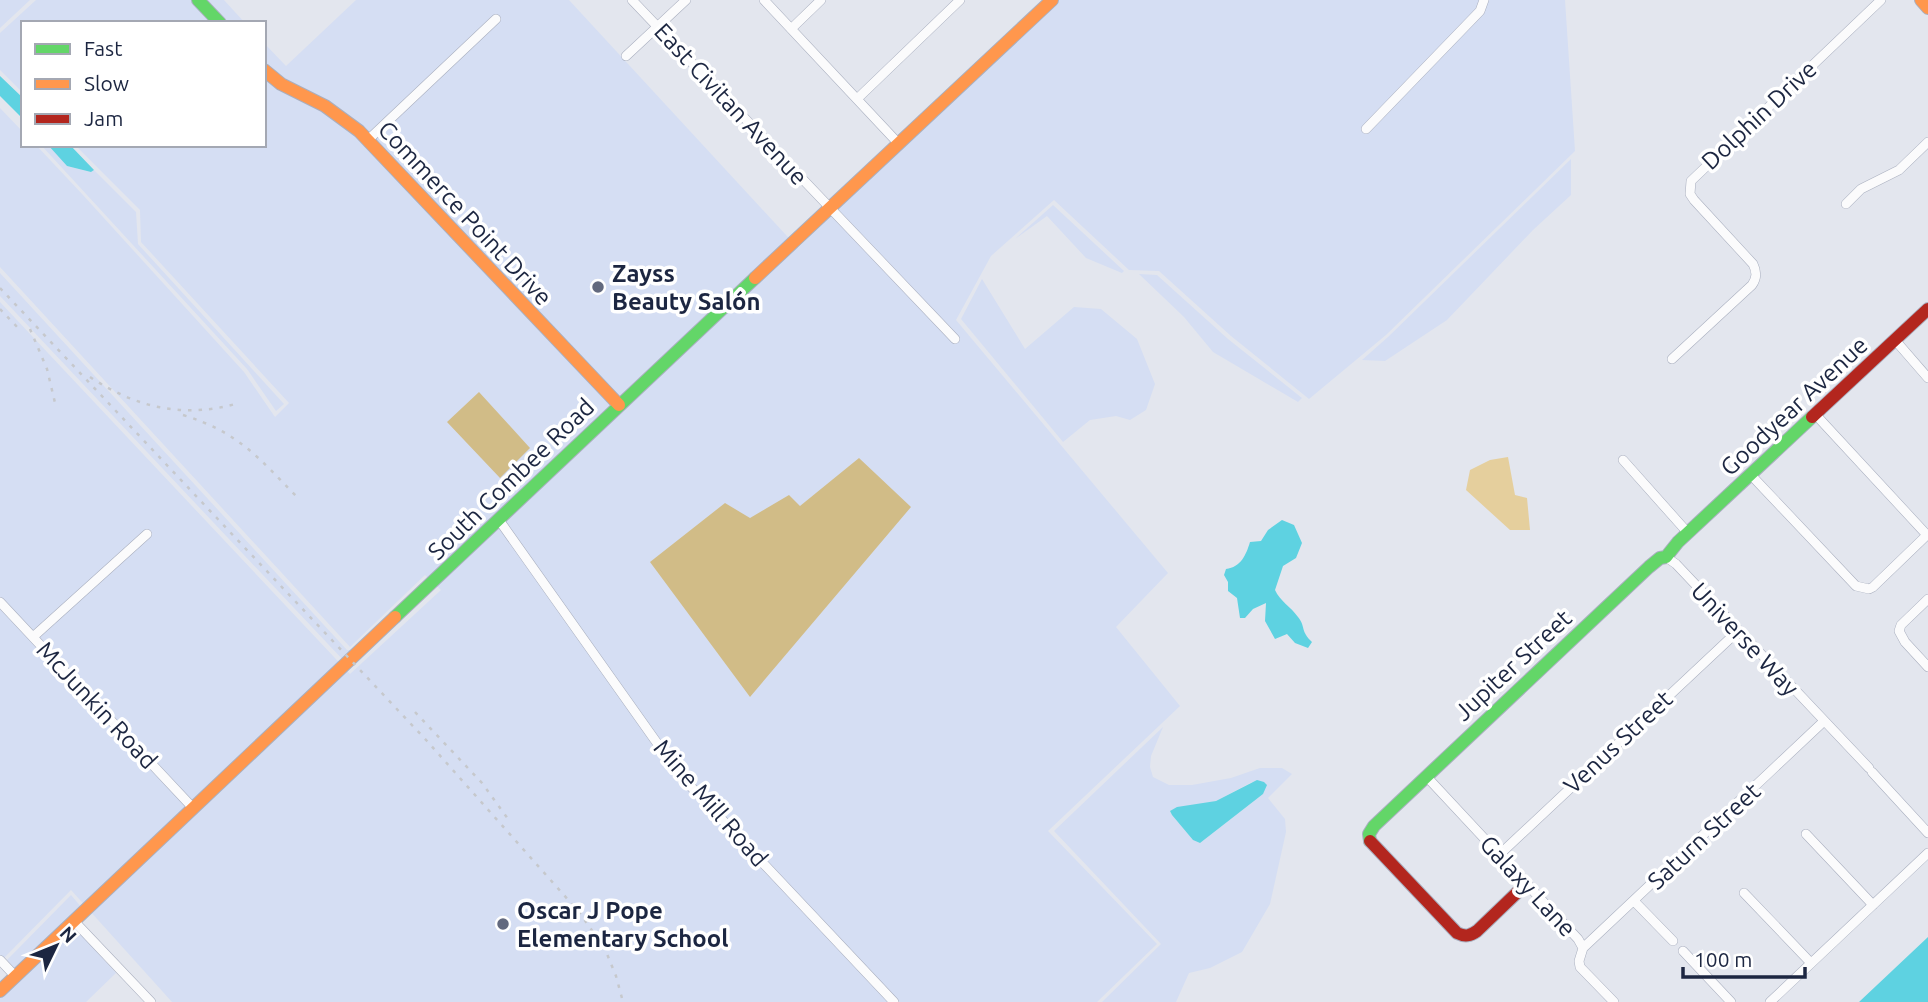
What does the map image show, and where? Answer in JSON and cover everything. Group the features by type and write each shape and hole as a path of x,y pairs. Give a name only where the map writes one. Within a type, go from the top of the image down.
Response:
{"street":[{"name":"East Civitan Avenue","path":"632,0 955,339"},
{"path":"626,56 686,0"},
{"path":"764,0 898,143"},
{"path":"791,29 821,0"},
{"path":"857,99 960,0"},
{"name":"South Combee Road","path":"0,991 619,405 1052,0"},
{"path":"1366,129 1480,11 1484,0"},
{"name":"Dolphin Drive","path":"1672,359 1756,279 1754,264 1694,200 1690,194 1690,181 1881,0"},
{"path":"1921,0 1928,8"},
{"path":"200,1 218,21"},
{"path":"368,140 496,19"},
{"name":"Commerce Point Drive","path":"266,72 281,84 325,106 368,140 472,253 619,405"},
{"path":"1846,204 1861,189 1899,170 1928,142"},
{"name":"Goodyear Avenue","path":"1688,533 1928,309"},
{"path":"1895,340 1928,378"},
{"path":"1751,475 1856,586 1865,589 1873,587 1928,534 1815,414"},
{"path":"1623,460 1688,533"},
{"name":"Mine Mill Road","path":"499,520 679,774 894,1002"},
{"name":"Jupiter Street","path":"1526,884 1472,936 1464,937 1457,933 1370,843 1369,834 1426,776 1649,567 1660,558 1666,557 1688,533"},
{"path":"33,637 147,534"},
{"name":"Universe Way","path":"1666,557 1676,564 1928,833"},
{"path":"1928,599 1901,625 1899,631 1905,642 1928,667"},
{"name":"McJunkin Road","path":"0,602 193,808"},
{"name":"Venus Street","path":"1499,855 1738,631"},
{"name":"Saturn Street","path":"1583,948 1823,722"},
{"name":"Galaxy Lane","path":"1426,776 1578,939 1583,948 1580,967 1614,1002"},
{"path":"1806,834 1873,905"},
{"path":"1770,1002 1928,853"},
{"path":"1744,893 1811,963"},
{"path":"1634,901 1674,941"},
{"path":"74,921 151,1002"},
{"path":"1683,951 1731,1002"},
{"path":"0,960 16,976"}],"shaded area":[{"path":"0,0 30,0 0,28"},
{"path":"36,0 224,0 243,21 21,21 21,91 0,70 0,33"},
{"path":"356,0 569,0 798,248 1057,0 1565,0 1575,151 1386,335 1309,399 1231,336 1159,271 1129,270 1054,200 991,256 956,320 1168,573 1116,627 1180,706 1048,831 1157,944 1097,1002 172,1002 71,890 0,962 0,302 350,674 441,590 425,575 350,647 0,267 0,108 21,130 21,147 38,147 244,372 275,417 289,403 141,242 140,210 77,147 266,147 266,45 286,66"},
{"path":"43,147 50,147 67,166 91,172 94,170 136,212 138,244 284,404 276,411 247,369"},
{"path":"1571,159 1571,195 1533,230 1447,320 1385,361 1362,360 1388,337"},
{"path":"1053,205 1124,271 1122,273 1086,258 1047,216 1015,239"},
{"path":"0,273 347,650 352,650 425,580 427,582 344,661 0,296"},
{"path":"1139,274 1157,275 1228,339 1302,398 1298,402 1213,352 1184,317"},
{"path":"982,279 1025,349 1074,307 1101,309 1137,339 1155,384 1146,410 1130,420 1116,416 1090,420 1063,442 961,319"},
{"path":"479,392 530,448 500,478 447,422"},
{"path":"1508,457 1515,495 1527,498 1530,530 1510,530 1466,490 1470,470 1490,460"},
{"path":"859,458 911,507 750,697 650,562 725,503 750,518 789,495 800,506"},
{"path":"1163,727 1151,756 1150,767 1153,777 1169,785 1192,785 1231,778 1260,768 1282,768 1292,774 1268,798 1285,819 1286,832 1270,904 1242,952 1210,968 1189,973 1176,1002 1102,1002 1161,944 1054,831","holes":["1252,782 1263,794 1200,843 1193,840 1170,811 1216,801"]},
{"path":"71,895 82,908 16,970 7,960"},
{"path":"74,927 116,973 86,1002 0,1002 0,997"}],"water":[{"path":"0,76 21,96 21,117 0,96"},
{"path":"50,147 72,147 94,170 91,172 67,166"},
{"path":"1282,520 1294,525 1302,543 1296,558 1283,566 1275,590 1300,620 1312,642 1308,648 1295,643 1287,634 1275,639 1265,621 1266,603 1253,609 1245,618 1240,618 1237,598 1228,591 1228,582 1224,575 1226,569 1236,566 1242,560 1250,542 1261,541 1268,530"},
{"path":"1257,780 1267,785 1263,794 1200,843 1193,840 1170,811 1177,807 1216,801"},
{"path":"1928,937 1928,1002 1859,1002"}],"railway":[{"path":"0,288 427,741 579,912 605,949 623,1002"},
{"path":"0,309 19,329"},
{"path":"30,329 47,369 56,407"},
{"path":"90,377 125,396 162,408 199,410 239,403"},
{"path":"183,415 233,438 259,458 297,497"},
{"path":"415,712 482,783 508,819"}],"traffic: fast":[{"path":"198,0 218,21"},
{"path":"395,617 755,278"},
{"path":"1370,841 1369,834 1374,826 1649,567 1660,558 1666,557 1678,542 1812,417"}],"traffic: slow":[{"path":"755,278 1052,0"},
{"path":"1921,0 1928,8"},
{"path":"266,72 281,84 325,106 359,131 619,405"},
{"path":"0,991 395,617"}],"traffic: jam":[{"path":"1812,417 1928,309"},
{"path":"1370,841 1457,933 1463,935 1477,931 1526,884"}],"place":[{"name":"Zayss Beauty Salón","path":"598,287"},
{"name":"Oscar J Pope Elementary School","path":"503,924"}]}
